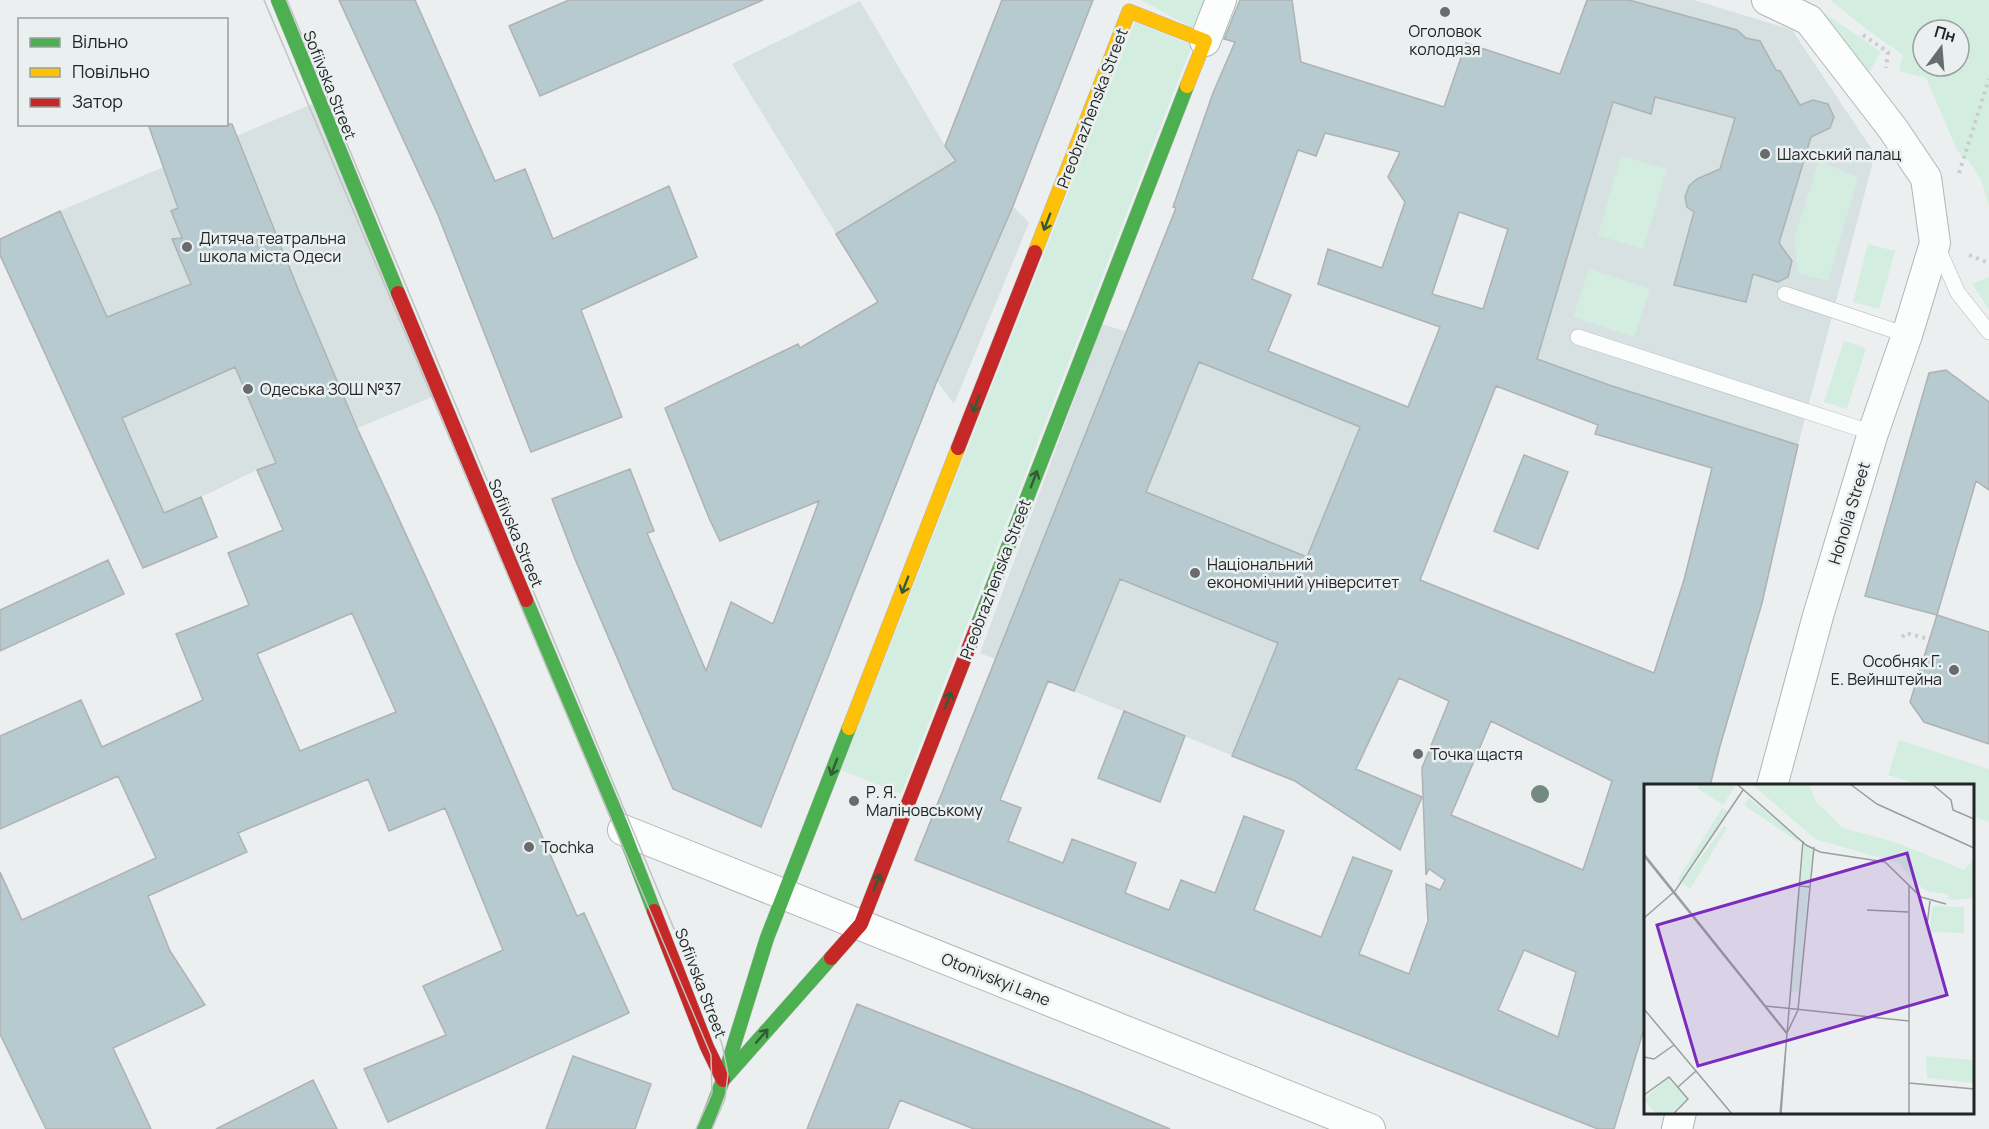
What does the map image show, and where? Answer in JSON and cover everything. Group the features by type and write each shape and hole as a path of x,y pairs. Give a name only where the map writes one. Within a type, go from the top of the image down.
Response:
{"street":[{"name":"Sofiivska Street","path":"278,0 489,514 622,830 707,1047 723,1080"},
{"name":"Preobrazhenska Street","path":"723,1080 861,924 1221,0"},
{"path":"1767,0 1809,20 1893,129 1926,178 1935,243"},
{"name":"Preobrazhenska Street","path":"704,1129 723,1080 767,938 1132,6 1205,41"},
{"name":"Hoholia Street","path":"1773,784 1818,616 1873,433 1907,335 1935,243"},
{"name":"Otonivskyi Lane","path":"622,830 785,893 1370,1129"},
{"path":"1677,1129 1681,1114"}],"lane":[{"path":"1935,243 1958,293 1989,333"},
{"path":"1785,294 1907,335"},
{"path":"1578,337 1873,433"}],"path":[{"path":"1958,175 1989,83"},
{"path":"1902,637 1906,633 1929,639"}],"shaded area":[{"path":"1587,0 1694,0 1792,30 1875,154 1798,445 1609,385 1474,336 1541,129"},
{"path":"860,1 945,146 1029,223 954,404 878,302 732,64"},
{"path":"312,104 437,395 257,470 126,530 0,255 0,239 60,211"},
{"name":"Національний економічний університет","path":"1102,324 1127,332 1427,455 1295,781 980,653"}],"green space":[{"path":"1141,0 1210,0 1198,31"},
{"path":"1784,0 1806,0 1881,52 1869,73 1813,16"},
{"path":"1830,0 1989,0 1989,206 1982,182 1969,161 1958,152 1926,78 1971,78 1971,18 1911,18 1911,74 1899,71 1903,55"},
{"path":"1135,22 1192,45 901,794 841,770"},
{"path":"1621,156 1667,169 1643,249 1598,235"},
{"path":"1819,161 1858,177 1828,281 1798,273 1794,238"},
{"path":"1868,244 1895,251 1879,309 1853,302"},
{"path":"1589,269 1650,289 1634,337 1573,317"},
{"path":"1989,277 1989,309 1972,284"},
{"path":"1844,341 1866,348 1847,409 1824,402"},
{"path":"1899,740 1989,769 1989,822 1974,816 1974,784 1917,784 1888,775"}],"building":[{"path":"339,0 415,0 495,181 525,169 553,239 669,186 697,257 581,310 622,417 531,452 438,215"},
{"path":"569,0 763,0 540,96 509,26"},
{"path":"1002,0 1093,0 1013,206 937,381 761,827 673,789 575,559 552,499 630,469 654,531 647,533 706,671 731,602 773,624 819,501 720,541 665,408 798,344 800,348 878,302 836,234 956,161 945,146"},
{"path":"1240,0 1292,0 1301,62 1444,107 1466,43 1560,74 1587,0 1629,0 1737,30 1746,38 1760,41 1776,70 1780,71 1800,105 1813,100 1828,104 1834,117 1830,128 1811,137 1779,243 1792,261 1788,277 1778,282 1753,274 1746,302 1674,285 1694,212 1687,207 1685,197 1689,186 1697,179 1720,169 1735,118 1655,97 1651,114 1613,102 1537,359 1609,385 1798,445 1762,603 1710,784 1644,784 1644,1029 1614,1129 1598,1129 915,860 1176,208 1173,207 1213,93 1235,42 1224,39","holes":["1325,133 1400,152 1388,177 1405,202 1382,268 1328,249 1318,284 1440,327 1408,407 1268,351 1291,295 1252,279 1298,150 1316,156","1459,212 1508,229 1483,309 1432,294","1199,362 1360,427 1307,557 1146,492","1496,386 1598,425 1595,434 1712,468 1684,580 1654,673 1420,580","1120,579 1278,643 1232,756 1295,781 1400,850 1422,797 1356,769 1399,678 1449,701 1422,768 1426,875 1429,869 1445,880 1440,890 1426,884 1428,921 1409,974 1359,954 1392,871 1353,857 1321,937 1254,910 1284,831 1244,816 1215,893 1181,880 1169,910 1125,893 1136,863 1072,839 1063,863 1008,841 1021,808 1000,800 1048,681 1074,691","1491,721 1612,781 1583,870 1451,815","1524,950 1576,972 1558,1037 1498,1010"]},
{"path":"232,124 357,428 495,728 577,916 584,913 629,1013 388,1122 364,1069 446,1035 423,986 503,950 445,808 389,831 368,779 238,833 247,852 148,896 170,951 205,1005 113,1048 151,1129 46,1129 0,1034 0,872 22,920 156,858 118,776 0,829 0,736 81,700 102,747 203,700 176,634 249,605 228,553 283,530 257,470 276,463 235,367 122,418 164,513 201,497 217,537 143,568 0,255 0,239 60,211 107,317 191,284 172,239 182,238 171,211 178,208 149,126 228,126","holes":["352,613 396,712 300,751 257,654"]},
{"path":"1946,370 1989,402 1989,490 1976,481 1937,615 1865,596 1929,373"},
{"path":"1524,455 1568,472 1538,549 1494,531"},
{"path":"108,560 124,594 0,651 0,610"},
{"name":"Особняк Г. Е. Вейнштейна","path":"1937,615 1989,632 1989,744 1924,722 1910,702"},
{"path":"1124,711 1185,736 1160,802 1098,778"},
{"path":"857,1004 1170,1129 974,1129 900,1100 888,1129 807,1129"},
{"path":"573,1056 651,1084 635,1129 546,1129"},
{"path":"313,1080 337,1129 216,1129"}],"tram line":[{"path":"264,0 711,1055 712,1093 696,1129"},
{"path":"287,0 722,1044 728,1074 725,1099 712,1129"}],"traffic: fast":[{"path":"278,0 398,293"},
{"path":"978,624 1187,86"},
{"path":"526,600 623,830 654,911"},
{"path":"704,1129 723,1080 767,938 849,728"},
{"path":"723,1080 831,958"}],"traffic: slow":[{"path":"1035,252 1129,11 1205,41 1187,86"},
{"path":"849,728 958,448"}],"traffic: jam":[{"path":"958,448 1035,252"},
{"path":"398,293 526,600"},
{"path":"831,958 861,924 978,624"},
{"path":"654,911 707,1047 723,1080"}],"place":[{"name":"Оголовок колодязя","path":"1445,12"},
{"name":"Шахський палац","path":"1765,154"},
{"name":"Дитяча театральна школа міста Одеси","path":"187,247"},
{"name":"Одеська ЗОШ №37","path":"248,389"},
{"name":"Національний економічний університет","path":"1195,573"},
{"name":"Особняк Г. Е. Вейнштейна","path":"1954,670"},
{"name":"Точка щастя","path":"1418,754"},
{"name":"Р. Я. Маліновському","path":"854,801"},
{"name":"Tochka","path":"529,847"}]}
